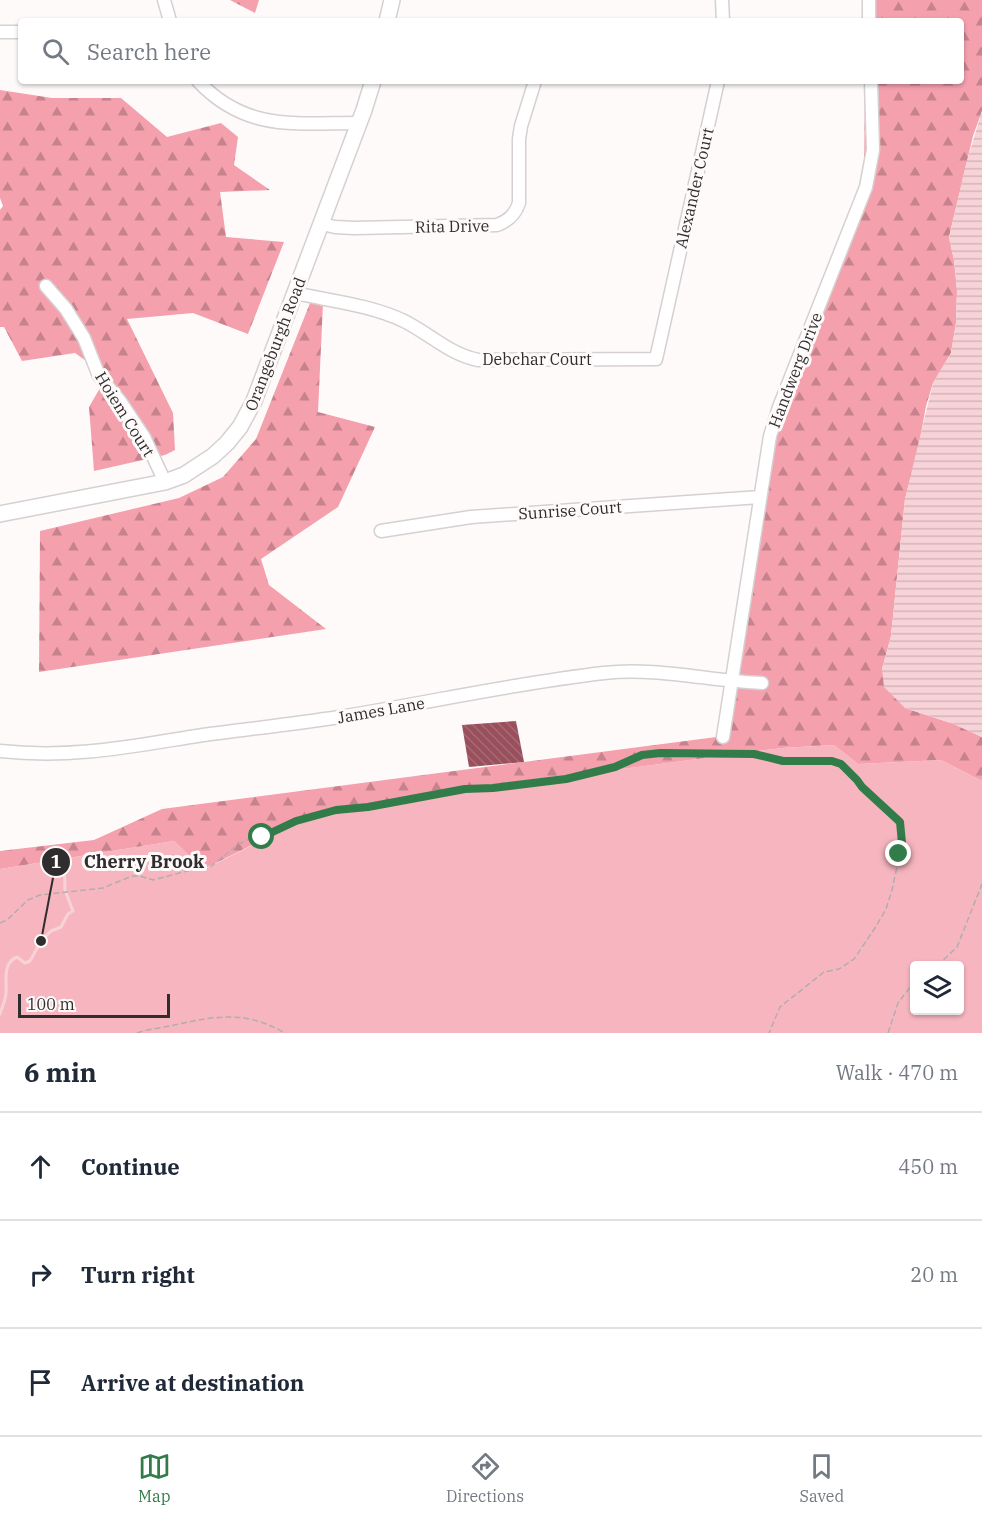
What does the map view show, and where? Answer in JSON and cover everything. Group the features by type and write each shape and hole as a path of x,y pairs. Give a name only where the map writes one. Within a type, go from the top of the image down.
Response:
{"main road":[{"path":"388,18 392,0"},
{"name":"Orangeburgh Road","path":"0,514 165,482 183,475 213,456 240,428 254,401 372,84"}],"street":[{"path":"164,0 169,18"},
{"path":"722,0 723,18"},
{"path":"869,0 869,18"},
{"path":"0,32 18,32"},
{"path":"201,84 226,105 258,119 276,122 359,123"},
{"name":"Rita Drive","path":"321,224 354,228 497,225 505,222 519,203 519,139 534,84"},
{"name":"Alexander Court","path":"670,296 717,84"},
{"name":"Handwerg Drive","path":"723,736 770,436 779,407 866,187 873,150 871,84"},
{"name":"Hoiem Court","path":"46,286 66,309 78,328 99,376 120,401 138,428 165,482"},
{"name":"Debchar Court","path":"295,292 390,315 419,330 452,352 491,361 656,359 670,296"},
{"name":"Sunrise Court","path":"381,531 471,517 760,497"},
{"name":"James Lane","path":"0,751 51,754 121,749 338,717 604,673 653,672 762,683"}],"path":[{"path":"0,923 7,920 28,900 40,895 103,888 132,876 153,880 209,868 239,844 253,837 262,837 296,821 336,810 368,807 465,789 566,779 615,767 642,755 660,753 754,754 783,761 832,761 841,764 900,822 902,843 892,890 886,909 854,959 838,969 824,972 780,1007 769,1033"},
{"path":"943,961 959,944 982,884"},
{"path":"888,1033 898,1003 910,988"},
{"path":"137,1033 203,1017 217,1016 242,1017 267,1023 285,1033"}],"shaded area":[{"path":"982,111 982,737 954,724 905,708 884,687 882,669 891,636 905,499 933,383 951,353 956,323 957,290 949,238 966,164"},
{"path":"834,745 858,764 941,760 982,781 982,1033 0,1033 0,869 174,841 205,869 296,823 431,794 782,748"}],"green space":[{"path":"230,0 259,0 255,13"},
{"path":"865,0 982,0 982,111 973,136 949,237 957,290 956,323 951,353 933,383 926,406 905,499 891,636 882,669 905,708 954,724 982,737 982,781 941,760 858,764 834,745 782,748 431,794 296,823 204,869 174,841 0,869 0,851 94,840 162,809 724,736 760,455 864,174 865,84 964,84 964,18 865,18"},
{"path":"0,90 52,98 121,98 167,137 221,123 238,137 234,165 270,190 220,192 226,237 284,242 248,334 193,313 127,319 173,413 175,450 165,455 94,471 89,407 107,376 75,353 22,361 4,327 0,327 0,210 3,206 0,198"},
{"path":"310,303 323,303 318,412 375,427 338,507 261,559 269,585 326,629 39,672 40,531 179,498 223,477 256,439"}],"building":[{"path":"516,721 524,762 469,767 462,725"}],"waterway":[{"path":"0,1014 6,997 6,973 9,963 17,957 25,963 30,961 41,941 51,931 61,927 68,914 73,911 65,890 64,855 60,852"}],"place":[{"name":"Cherry Brook","path":"41,941"}],"route":[{"path":"262,837 296,821 336,810 368,807 465,789 517,786 566,779 615,767 642,755 660,753 754,754 783,761 832,761 841,764 900,822 902,843 899,854"}]}
